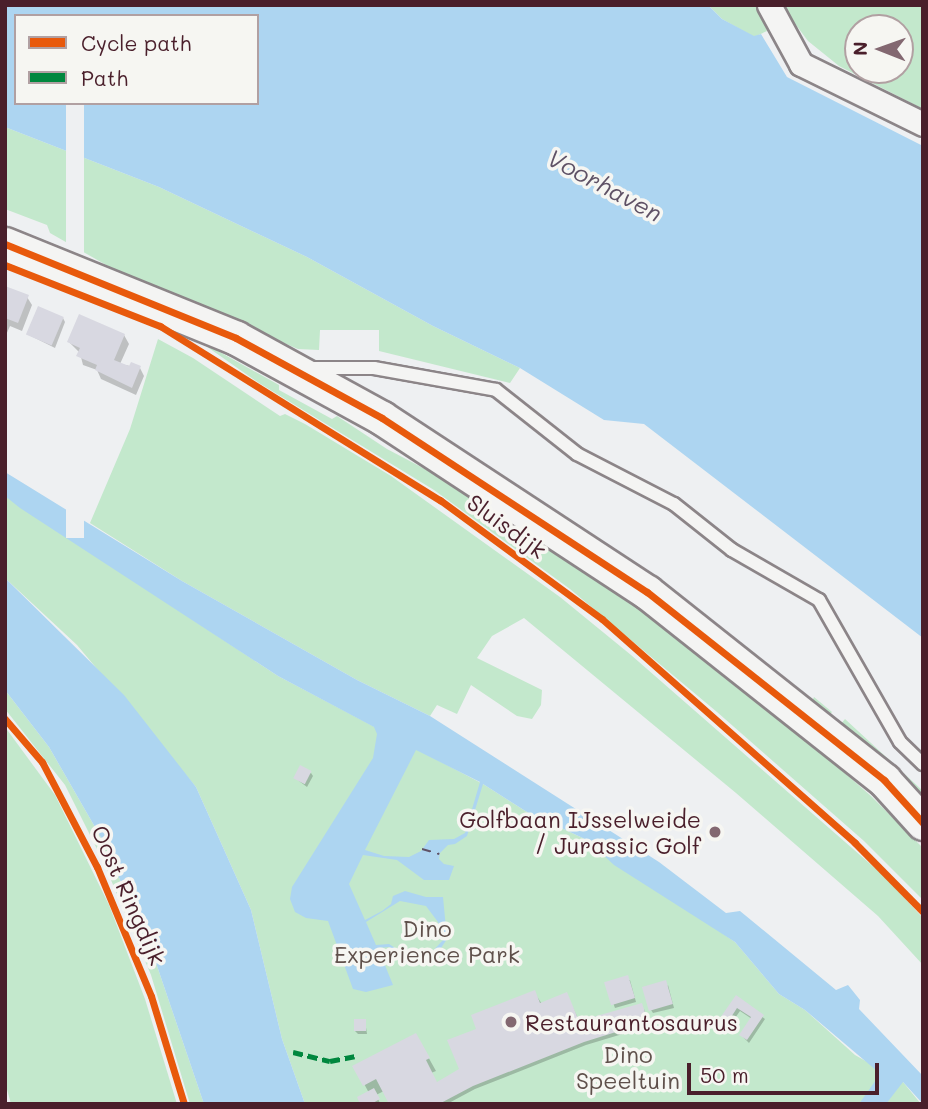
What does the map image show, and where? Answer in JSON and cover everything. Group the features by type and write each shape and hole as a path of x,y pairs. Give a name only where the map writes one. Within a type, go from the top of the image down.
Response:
{"street":[{"path":"769,5 801,64 923,124"},
{"name":"Sluisdijk","path":"5,244 236,338 382,418 648,592 884,780 923,823"}],"lane":[{"path":"289,368 374,369 495,390 577,454 674,504 732,550 819,600 901,742 923,764"}],"green space":[{"path":"708,5 758,5 767,31 754,37 722,19"},
{"path":"781,5 923,5 923,109 874,84 914,84 914,14 844,14 844,69 808,41"},
{"path":"5,127 159,187 307,257 433,326 520,368 510,383 379,351 379,330 320,330 319,350 298,349 122,274 50,233 47,225 5,209"},
{"path":"193,337 279,385 279,390 332,419 337,416 387,449 478,497 655,619 806,739 871,796 923,848 923,900 864,841 717,712 570,589 434,490 259,383"},
{"path":"158,339 193,358 280,416 285,414 305,424 391,476 560,597 631,655 884,876 923,918 923,965 878,916 736,793 524,618 492,636 477,658 542,690 541,705 532,719 517,716 471,685 457,714 437,705 430,716 357,680 182,581 90,523 130,429"},
{"name":"Dino Experience Park","path":"5,496 278,676 483,784 527,812 587,840 735,942 779,994 805,1010 855,1055 903,1082 921,1104 305,1104 282,1039 251,910 196,787 77,645 5,578"},
{"path":"5,690 49,747 103,841 155,960 204,1104 190,1104 151,975 103,861 65,785 5,709"},
{"path":"814,697 832,712 829,716 840,725 845,719 923,791 923,809 811,704"},
{"path":"5,727 55,795 109,905 145,999 177,1104 11,1104 5,1082"}],"water":[{"name":"Voorhaven","path":"5,5 708,5 722,19 754,36 761,34 787,77 923,146 923,638 644,424 604,420 520,368 433,326 307,257 159,187 5,127"},
{"path":"5,472 182,581 357,680 430,716 659,862 726,913 740,911 836,990 848,985 860,1000 859,1009 923,1076 923,1104 903,1082 886,1104 859,1104 878,1077 877,1071 805,1010 779,994 735,942 614,865 587,840 527,812 483,784 467,836 448,845 440,853 439,859 444,864 454,866 449,880 424,880 397,860 363,855 349,884 365,920 391,904 393,896 405,891 426,897 443,897 447,939 439,951 425,960 410,961 389,947 378,948 393,985 366,992 353,989 328,921 306,918 295,912 290,899 292,887 373,758 377,734 374,727 278,676 5,496","holes":["416,750 480,782 465,833 454,839 429,840 421,851 409,857 384,856 365,850","400,901 426,906 438,922 444,939 430,954 409,957 389,944 376,945 366,922"]},
{"path":"5,578 124,695 196,787 251,910 282,1039 305,1104 204,1104 155,960 103,841 49,747 5,690"}],"pier":[{"path":"66,105 84,105 84,538 66,538"}],"building":[{"path":"5,286 29,295 18,323 5,318"},
{"path":"38,306 64,317 52,345 26,335"},
{"path":"79,314 125,334 114,360 129,366 131,362 141,366 132,388 95,370 97,365 76,356 80,348 67,342"},
{"path":"300,765 312,771 305,784 293,778"},
{"path":"628,975 635,998 611,1005 604,982"},
{"path":"666,980 673,1004 649,1011 642,987"},
{"path":"535,990 540,1003 567,992 579,1021 642,1003 648,1022 584,1042 473,1086 439,1104 389,1104 376,1079 363,1086 352,1066 416,1033 430,1058 426,1060 437,1082 459,1069 447,1040 476,1029 471,1015"},
{"path":"736,995 764,1015 747,1040 739,1035 751,1017 737,1008 726,1025 718,1021"},
{"path":"354,1019 366,1019 366,1031 354,1031"},
{"path":"374,1088 380,1099 371,1104 360,1104 357,1097"}],"ferry route":[{"path":"422,849 439,854"}],"marked path":[{"path":"293,1052 330,1061 355,1056"}],"cycle path":[{"path":"5,244 236,338 382,418 647,592 884,780 923,823"},
{"path":"5,265 160,326 440,500 602,619 855,843 923,912"},
{"name":"Oost Ringdijk","path":"5,719 42,762 97,867 151,996 184,1104"}],"place":[{"name":"Golfbaan IJsselweide / Jurassic Golf","path":"715,832"},
{"name":"Restaurantosaurus","path":"511,1022"}],"park label":[{"name":"Dino Speeltuin","path":"628,1067"}]}
